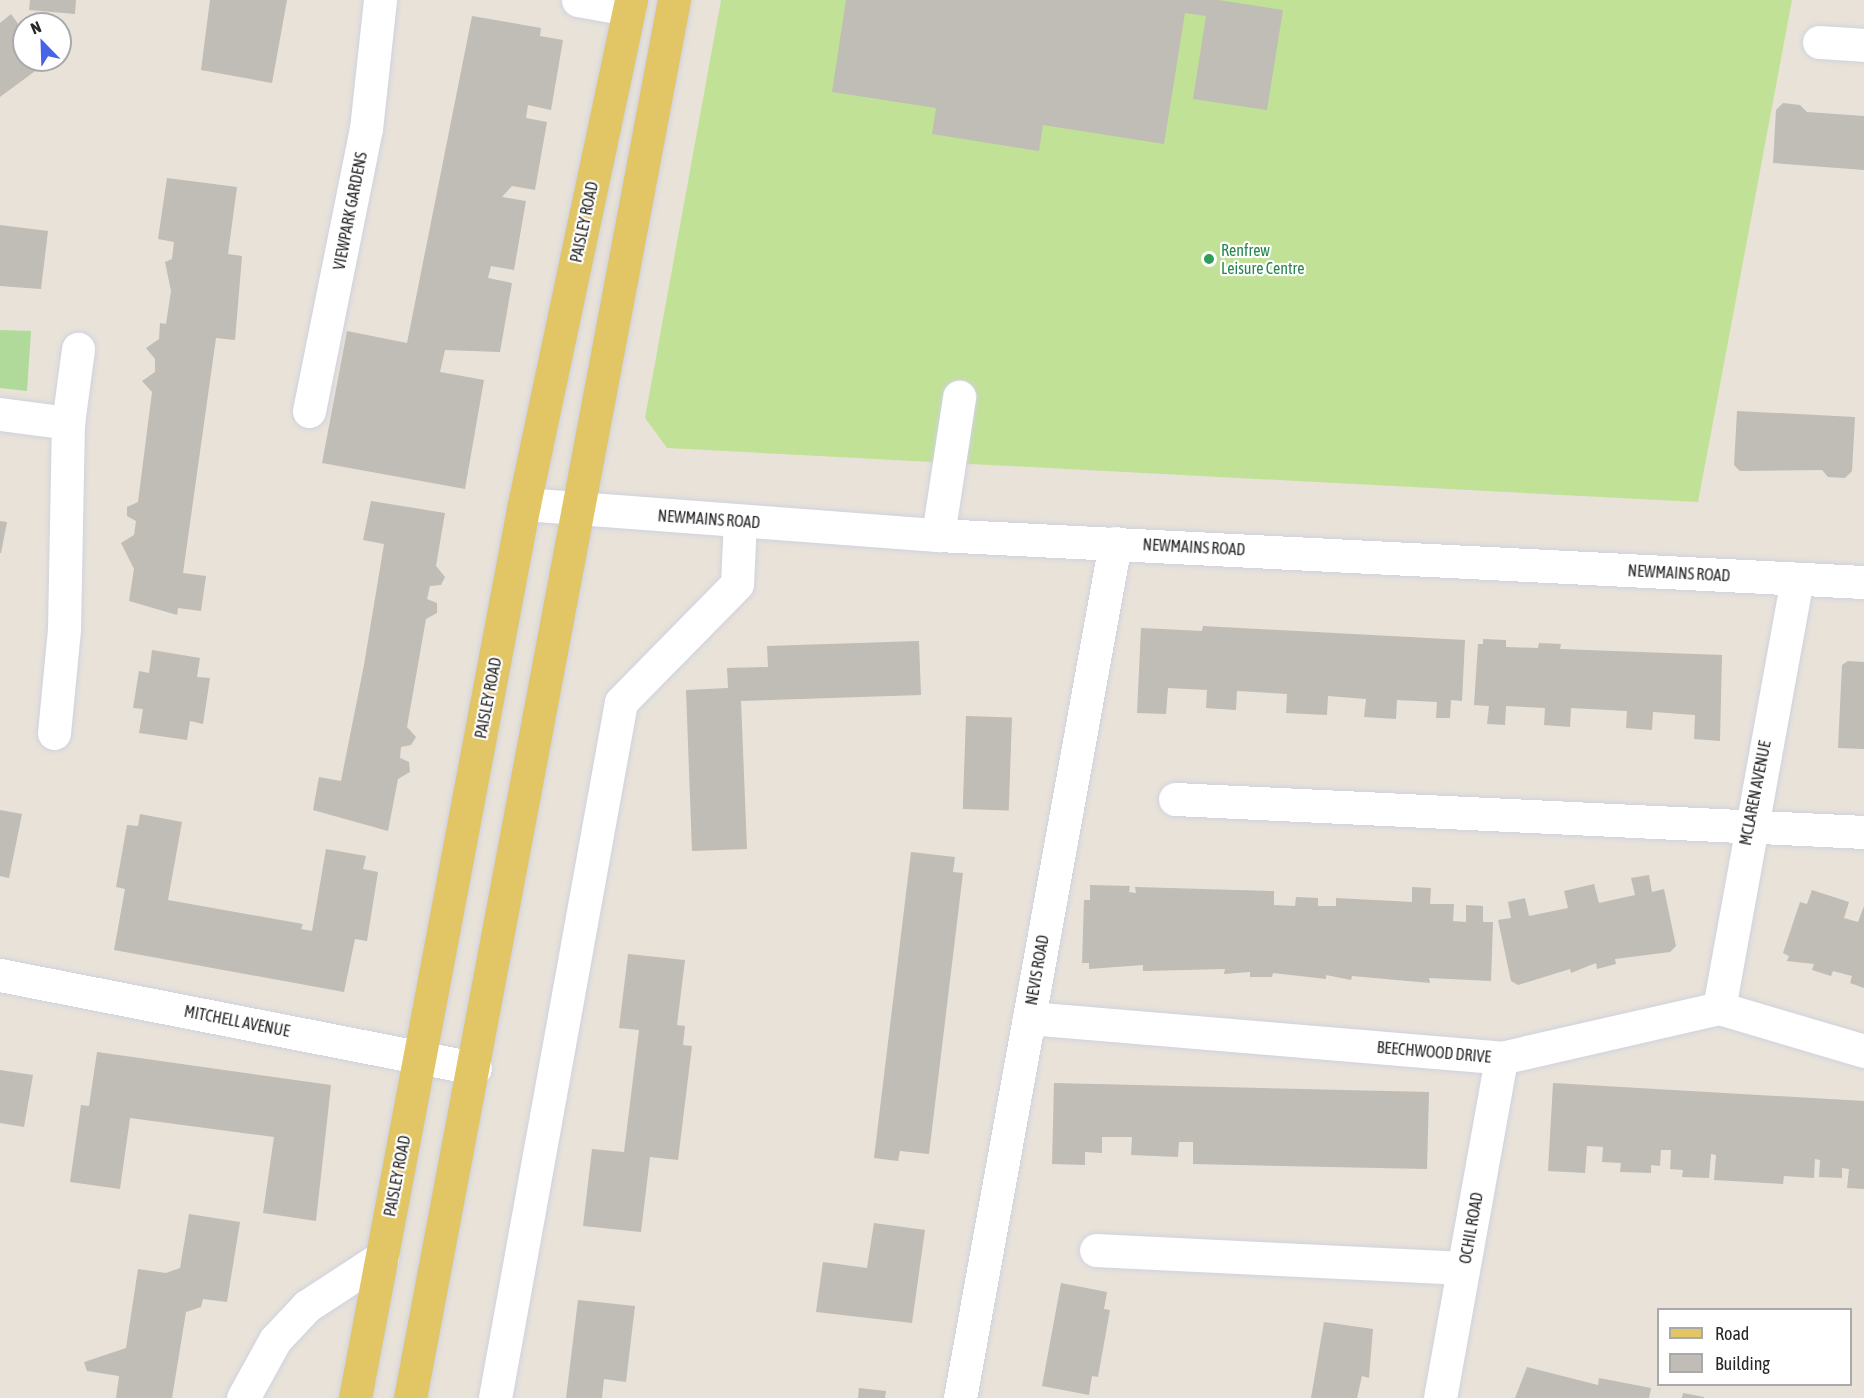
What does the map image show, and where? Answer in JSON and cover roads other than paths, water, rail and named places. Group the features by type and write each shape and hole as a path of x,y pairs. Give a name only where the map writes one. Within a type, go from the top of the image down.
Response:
{"main road":[{"path":"410,1398 475,1068 674,0"},
{"name":"PAISLEY ROAD","path":"354,1398 421,1056 524,504 630,5"}],"street":[{"path":"578,0 630,5"},
{"name":"VIEWPARK GARDENS","path":"309,411 366,129 385,3"},
{"path":"1819,42 1864,45"},
{"path":"54,733 65,607 68,423 78,349"},
{"path":"938,535 959,397"},
{"path":"0,414 68,423"},
{"name":"NEWMAINS ROAD","path":"524,504 579,512 938,535 1864,582"},
{"path":"495,1398 621,702 737,584 740,521"},
{"name":"NEVIS ROAD","path":"960,1398 1115,543"},
{"name":"MCLAREN AVENUE","path":"1719,1008 1749,826 1797,579"},
{"path":"1175,799 1864,832"},
{"name":"MITCHELL AVENUE","path":"0,975 475,1068"},
{"name":"BEECHWOOD DRIVE","path":"1029,1018 1501,1058 1719,1008 1864,1050"},
{"name":"OCHIL ROAD","path":"1440,1398 1501,1058"},
{"path":"1096,1250 1463,1268"},
{"path":"243,1398 275,1340 307,1306 382,1257"}],"place":[{"name":"Renfrew Leisure Centre","path":"1209,259"}]}
